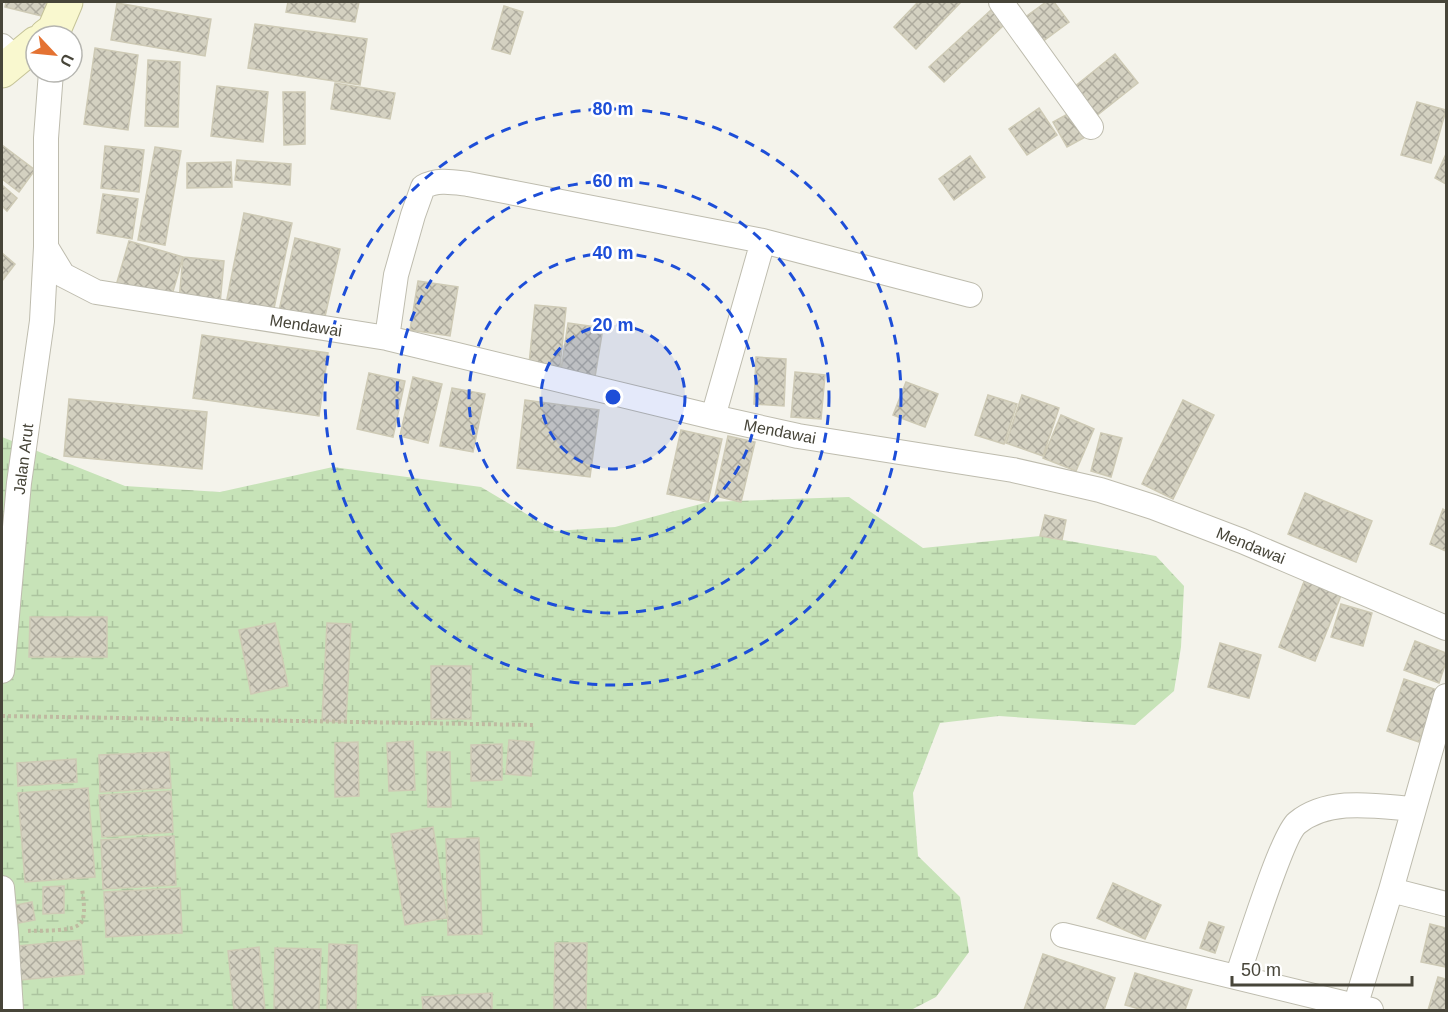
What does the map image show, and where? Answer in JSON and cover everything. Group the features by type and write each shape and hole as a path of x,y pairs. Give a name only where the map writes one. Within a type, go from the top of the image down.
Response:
{"street":[{"path":"1001,2 1091,128"},
{"name":"Jalan Arut","path":"2,671 19,483 42,321 46,138 50,84"},
{"path":"387,338 396,275 419,195 423,187 431,183 448,181 763,241 970,295"},
{"path":"713,417 763,241"},
{"name":"Mendawai","path":"45,247 63,275 96,292 387,338 798,436 1013,470 1100,490 1153,507 1242,541 1446,628"},
{"path":"1063,935 1360,1009 1413,809 1446,696"},
{"path":"1237,977 1282,849 1295,824 1332,807 1359,804 1413,809"},
{"path":"2,888 11,1011"},
{"path":"1391,890 1446,904"}],"path":[{"path":"2,716 535,725"},
{"path":"6,932 70,929 78,926 83,920 82,888"}],"green space":[{"path":"2,437 125,486 220,492 333,467 481,487 555,531 615,527 708,502 849,497 923,548 1040,536 1156,556 1184,586 1181,647 1174,691 1135,725 999,716 940,723 913,793 918,856 960,897 969,952 936,997 911,1010 2,1010"}],"building":[{"path":"6,2 49,2 46,17 5,7"},
{"path":"288,2 359,2 355,22 286,12"},
{"path":"918,2 961,2 916,49 894,27"},
{"path":"1046,2 1054,2 1069,22 1038,45 1020,21"},
{"path":"117,3 211,19 205,56 111,40"},
{"path":"504,6 523,12 510,54 492,49"},
{"path":"991,10 1005,24 944,82 929,67"},
{"path":"255,24 367,39 360,85 248,68"},
{"path":"95,48 138,55 128,130 84,124"},
{"path":"1115,54 1138,83 1095,117 1073,88"},
{"path":"148,60 180,62 178,127 145,126"},
{"path":"335,83 395,93 390,119 331,109"},
{"path":"217,86 268,92 263,142 211,136"},
{"path":"283,92 305,92 305,144 284,145"},
{"path":"1417,102 1446,110 1431,163 1401,155"},
{"path":"1039,108 1057,135 1027,155 1009,129"},
{"path":"1075,110 1089,135 1067,147 1053,122"},
{"path":"2,145 35,170 19,192 2,179"},
{"path":"105,146 144,150 139,192 101,188"},
{"path":"155,147 181,151 165,245 138,240"},
{"path":"1446,154 1446,184 1435,178"},
{"path":"970,156 985,177 954,200 939,179"},
{"path":"237,160 291,164 290,185 235,180"},
{"path":"231,162 232,187 187,188 187,163"},
{"path":"2,185 17,198 7,211 2,206"},
{"path":"103,194 138,199 132,239 97,233"},
{"path":"244,213 292,223 273,313 226,304"},
{"path":"295,238 340,249 324,321 279,311"},
{"path":"129,241 183,257 169,305 115,289"},
{"path":"2,253 15,264 2,281"},
{"path":"183,257 224,261 219,314 178,311"},
{"path":"418,281 458,287 450,336 410,330"},
{"path":"535,305 566,308 560,367 529,364"},
{"path":"568,323 603,328 594,383 560,377"},
{"path":"202,335 328,353 319,416 193,398"},
{"path":"756,357 786,359 784,406 754,404"},
{"path":"795,372 825,375 821,419 791,417"},
{"path":"369,373 405,381 393,437 357,429"},
{"path":"413,377 442,384 428,443 400,436"},
{"path":"906,382 938,394 925,427 893,415"},
{"path":"452,388 485,394 473,452 440,446"},
{"path":"988,395 1017,404 1004,444 975,435"},
{"path":"1022,395 1059,408 1043,456 1006,443"},
{"path":"69,399 207,412 202,469 64,456"},
{"path":"525,400 599,410 590,477 517,468"},
{"path":"1183,400 1214,415 1173,499 1142,484"},
{"path":"1061,415 1094,429 1076,471 1043,458"},
{"path":"681,430 722,439 708,502 667,494"},
{"path":"1101,433 1122,438 1111,477 1091,471"},
{"path":"728,436 755,442 741,502 715,496"},
{"path":"1305,493 1372,521 1356,562 1288,534"},
{"path":"1443,509 1446,511 1446,551 1430,544"},
{"path":"1045,515 1066,520 1062,540 1040,536"},
{"path":"1305,579 1342,593 1315,661 1279,647"},
{"path":"1341,604 1372,613 1363,646 1331,637"},
{"path":"30,617 107,617 107,657 29,657"},
{"path":"275,623 288,686 251,694 239,630"},
{"path":"327,623 351,624 346,722 322,721"},
{"path":"1415,641 1446,653 1446,662 1439,683 1404,670"},
{"path":"1220,643 1261,655 1249,698 1208,687"},
{"path":"431,666 471,666 471,719 431,719"},
{"path":"1404,679 1437,690 1419,742 1387,731"},
{"path":"509,740 534,742 531,776 506,774"},
{"path":"413,741 415,790 389,791 387,743"},
{"path":"358,742 359,796 335,797 335,743"},
{"path":"502,744 502,780 471,781 471,745"},
{"path":"169,752 171,788 100,792 99,755"},
{"path":"427,752 450,752 451,807 428,807"},
{"path":"76,759 77,782 18,786 17,763"},
{"path":"88,788 95,877 25,882 18,793"},
{"path":"171,791 173,832 102,837 99,795"},
{"path":"433,827 447,918 405,925 391,834"},
{"path":"174,836 176,885 103,889 101,840"},
{"path":"479,838 482,934 448,935 446,839"},
{"path":"1113,883 1161,905 1145,939 1097,918"},
{"path":"64,886 64,913 43,914 43,887"},
{"path":"180,888 182,933 106,937 104,892"},
{"path":"32,902 35,920 18,923 16,905"},
{"path":"1209,922 1224,927 1215,953 1200,948"},
{"path":"1430,924 1446,928 1446,967 1421,962"},
{"path":"81,940 84,974 21,980 18,946"},
{"path":"555,943 587,943 586,1010 554,1010"},
{"path":"329,944 357,945 356,1010 327,1010"},
{"path":"259,947 265,1010 234,1010 228,951"},
{"path":"275,948 321,949 319,1010 274,1010"},
{"path":"1043,954 1115,978 1104,1010 1024,1010"},
{"path":"1135,973 1192,990 1185,1010 1143,1010 1125,1005"},
{"path":"1438,977 1446,979 1446,1010 1428,1010"},
{"path":"492,993 492,1010 423,1010 422,997"}]}
